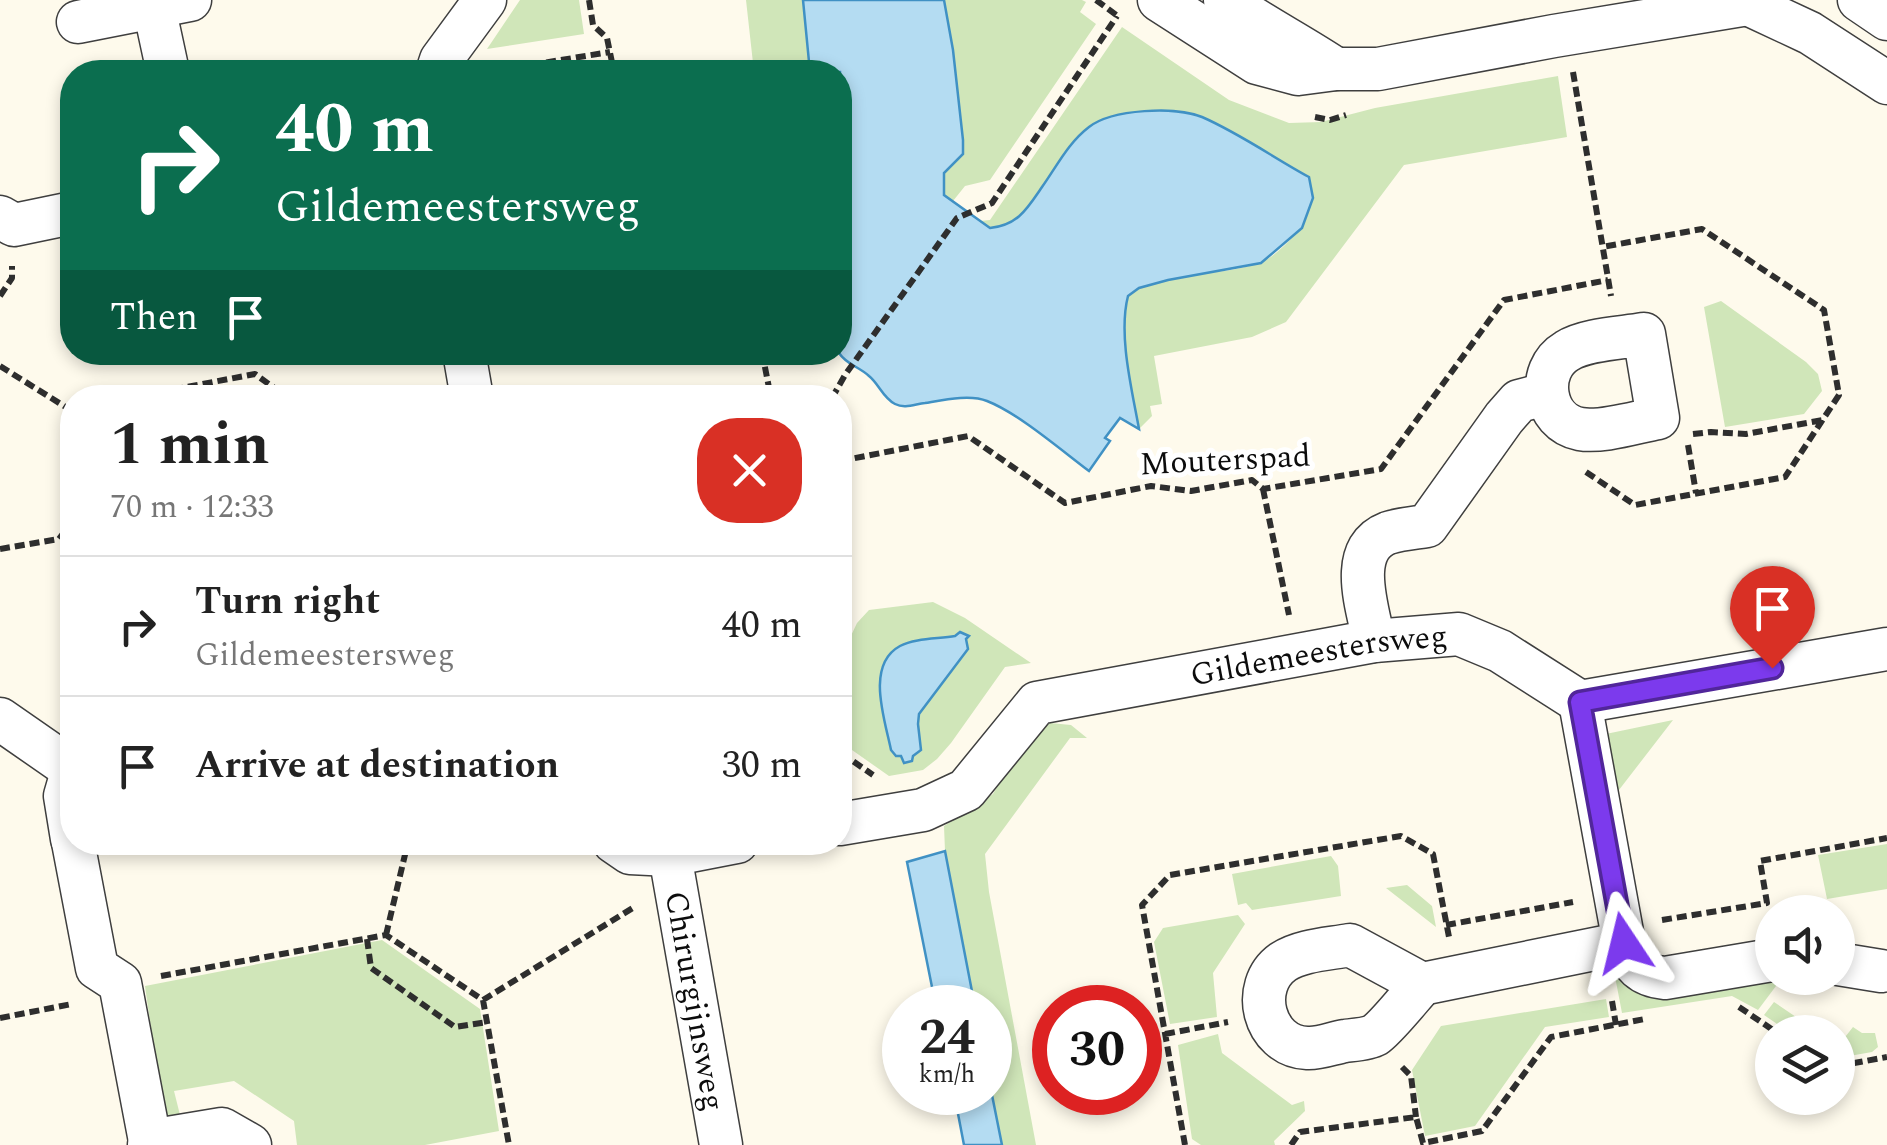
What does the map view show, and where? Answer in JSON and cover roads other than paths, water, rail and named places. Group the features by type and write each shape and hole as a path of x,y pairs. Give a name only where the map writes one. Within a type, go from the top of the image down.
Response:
{"street":[{"path":"442,60 485,0"},
{"path":"1159,0 1257,63 1298,74 1378,68 1752,2 1887,82"},
{"path":"1225,0 1336,69"},
{"path":"1858,0 1887,19"},
{"path":"78,22 172,4 169,60"},
{"path":"0,217 14,224 60,215"},
{"path":"1644,334 1658,418 1583,430 1559,418 1546,394 1550,368 1569,349 1644,334"},
{"path":"1374,640 1362,573 1368,548 1388,533 1426,526 1519,401 1546,394"},
{"name":"Gildemeestersweg","path":"852,822 924,810 966,790 1037,703 1374,640 1459,634 1500,652 1580,702"},
{"path":"1755,963 1665,978 1641,972 1632,963 1620,921 1580,702 1887,649"},
{"path":"0,720 60,762"},
{"path":"76,855 97,968 122,989 149,1143 222,1130 250,1145"},
{"path":"636,855 673,868 704,855"},
{"name":"Chirurgijnsweg","path":"673,868 721,1145"},
{"path":"1422,984 1350,945 1282,963 1264,990 1263,1006 1277,1035 1291,1044 1307,1048 1374,1036 1422,984 1620,921"},
{"path":"1855,967 1882,971"}],"water":[{"path":"803,0 944,0 963,154 944,173 944,195 990,228 1021,215 1069,147 1089,127 1113,116 1144,111 1177,111 1202,117 1243,138 1309,177 1313,198 1302,228 1261,263 1168,280 1139,288 1128,296 1125,345 1139,429 1120,418 1089,471 1026,423 987,401 965,398 895,404 852,364 852,60 809,60"},
{"path":"960,632 969,636 968,649 919,714 921,750 912,761 904,763 891,750 885,724 880,694 883,666 889,655 906,643"},
{"path":"945,851 971,985 932,985 907,862"},
{"path":"958,1115 996,1115 1002,1145 964,1145"}]}
